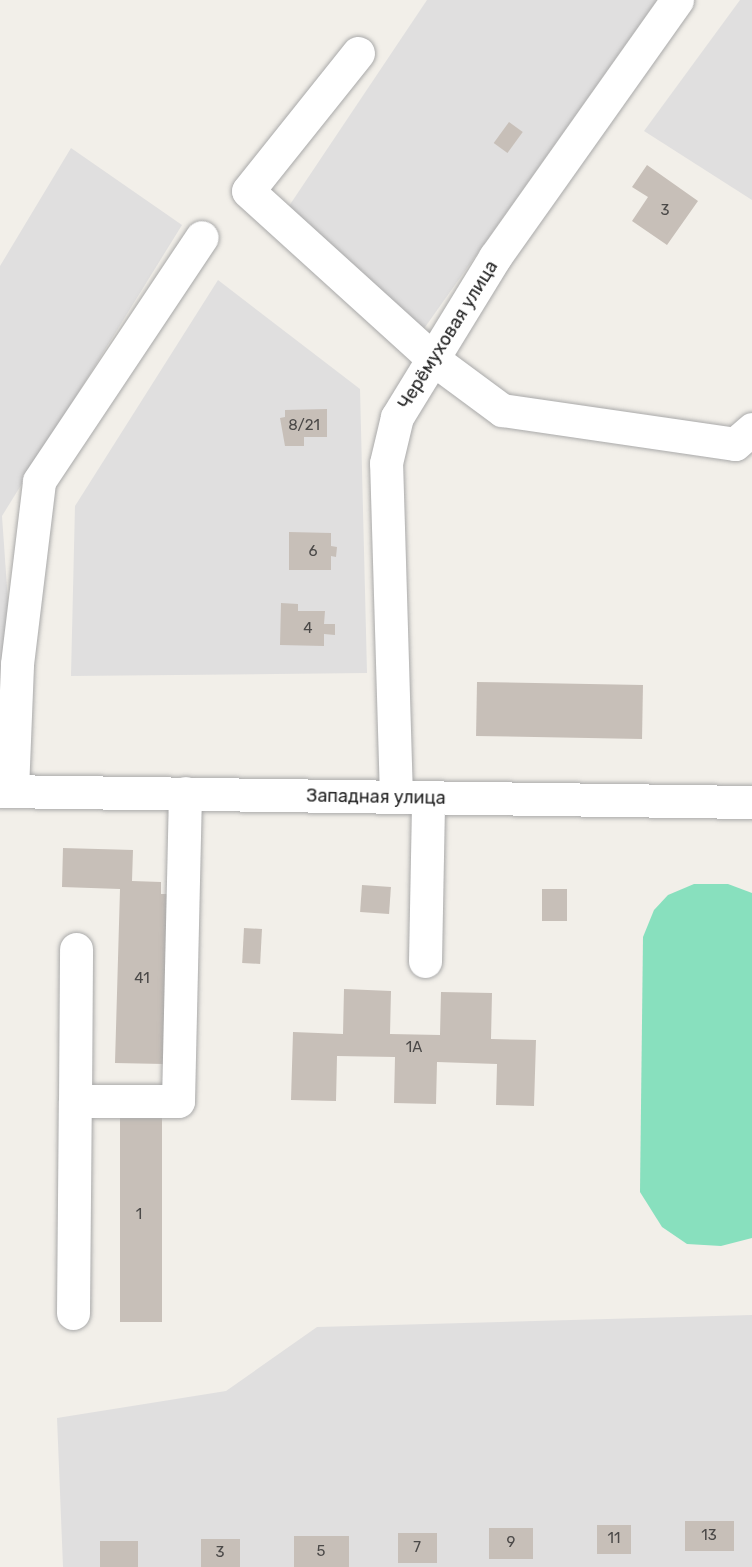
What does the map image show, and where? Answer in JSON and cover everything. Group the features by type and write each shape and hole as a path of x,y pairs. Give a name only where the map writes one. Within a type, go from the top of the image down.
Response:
{"street":[{"name":"Черёмуховая улица","path":"396,797 386,463 397,417 495,258 677,0"},
{"path":"358,52 248,191 433,359 502,410 735,444 752,429"},
{"path":"6,791 17,664 39,482 202,237"},
{"name":"Западная улица","path":"6,791 752,802"},
{"path":"75,1101 178,1101 185,793"},
{"path":"425,961 428,798"},
{"path":"73,1313 76,950"}],"shaded area":[{"path":"427,0 657,0 423,330 285,212"},
{"path":"740,0 752,0 752,200 644,131"},
{"path":"71,148 182,225 2,516 12,659 0,679 0,266"},
{"path":"218,280 360,389 367,673 71,676 75,506"},
{"path":"752,1315 752,1567 63,1567 57,1418 226,1391 317,1327"}],"green space":[{"path":"694,884 728,884 752,893 752,1238 721,1246 687,1244 662,1227 640,1192 643,937 654,910 668,895"}],"building":[{"path":"509,122 523,132 507,153 494,143"},
{"path":"647,165 698,201 667,245 632,221 648,197 632,187"},
{"path":"327,409 327,437 304,437 304,446 285,446 280,418 285,417 285,410"},
{"path":"289,532 331,533 331,546 337,547 336,557 331,556 331,570 289,570"},
{"path":"281,603 298,604 298,611 325,611 324,624 335,624 335,635 324,634 324,646 280,645"},
{"path":"477,682 643,685 642,739 476,736"},
{"path":"63,848 133,850 132,881 161,882 161,894 169,894 164,1064 115,1063 120,889 62,887"},
{"path":"362,885 391,887 389,914 360,912"},
{"path":"542,889 567,889 567,921 542,921"},
{"path":"244,928 262,929 260,964 242,963"},
{"path":"344,989 391,991 390,1034 440,1035 441,992 492,993 491,1039 536,1040 534,1106 496,1105 497,1064 437,1062 436,1104 394,1103 395,1057 337,1056 336,1101 291,1100 293,1032 343,1034"},
{"path":"120,1109 162,1109 162,1322 120,1322"},
{"path":"685,1521 734,1521 734,1551 685,1551"},
{"path":"597,1525 631,1525 631,1554 597,1554"},
{"path":"489,1528 533,1528 533,1559 489,1559"},
{"path":"398,1533 437,1533 437,1563 398,1563"},
{"path":"294,1536 349,1536 349,1567 294,1567"},
{"path":"201,1539 240,1539 240,1567 201,1567"},
{"path":"100,1541 138,1541 138,1567 100,1567"}]}
